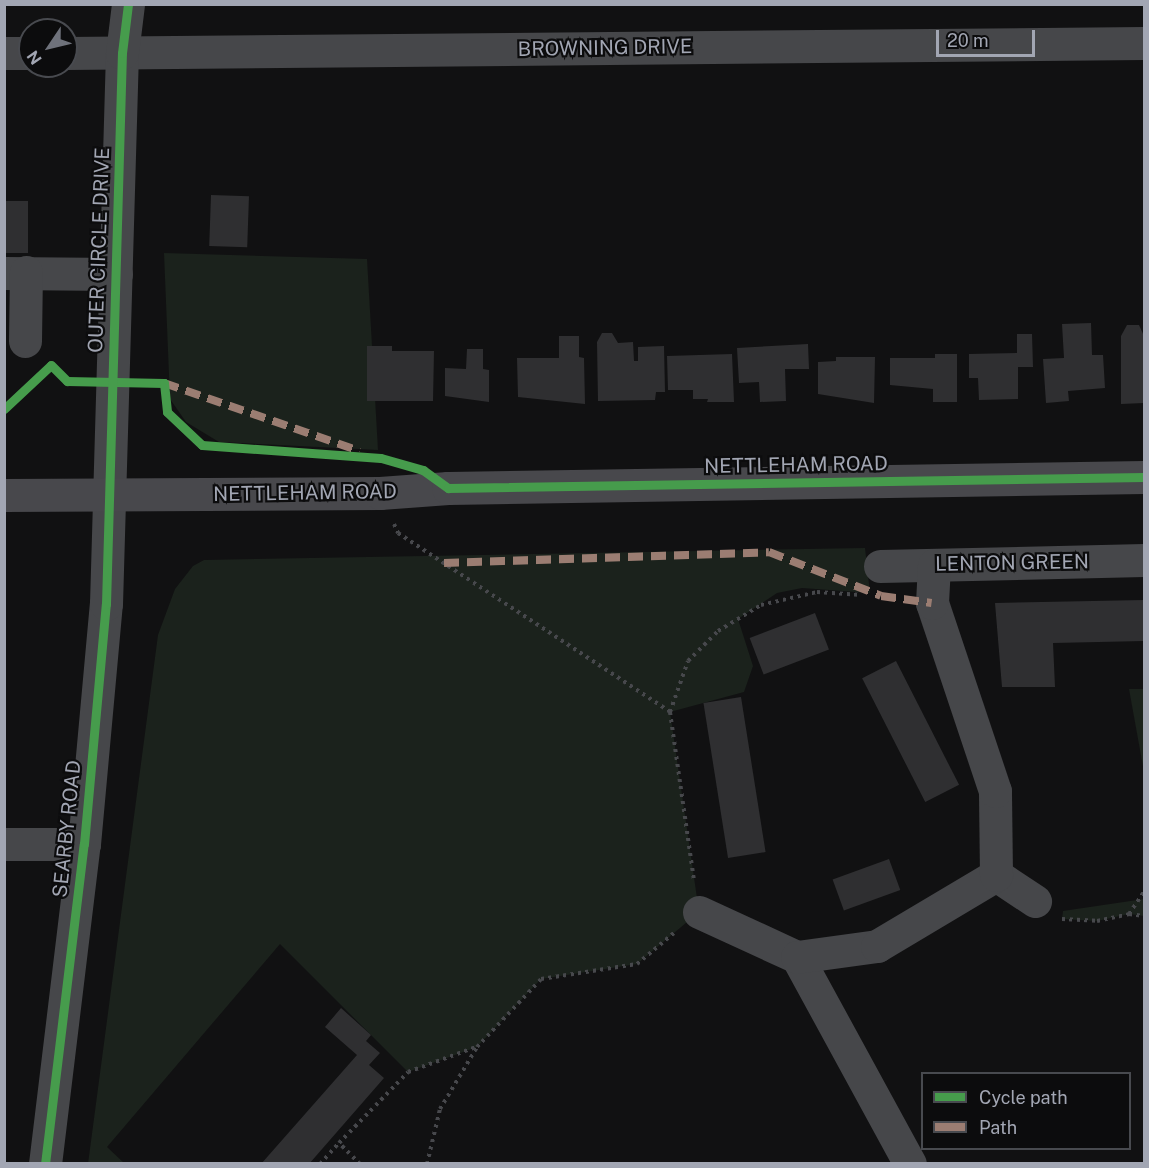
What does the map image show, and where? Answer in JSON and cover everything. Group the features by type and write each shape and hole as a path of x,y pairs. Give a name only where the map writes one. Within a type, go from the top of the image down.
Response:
{"main road":[{"name":"NETTLEHAM ROAD","path":"4,495 380,493 448,488 1144,477"}],"street":[{"name":"OUTER CIRCLE DRIVE","path":"109,496 123,53 128,4"},
{"name":"BROWNING DRIVE","path":"78,53 1144,43"},
{"path":"25,341 15,272 116,274"},
{"name":"SEARBY ROAD","path":"45,1164 84,844 106,604 109,496"},
{"name":"LENTON GREEN","path":"875,581 934,565 1144,560"},
{"path":"934,565 932,603 996,791 996,875"},
{"path":"4,844 84,844"},
{"path":"996,875 1035,901"},
{"path":"699,912 796,957 877,946 996,875"},
{"path":"796,957 910,1164"}],"path":[{"path":"380,493 398,533 670,712"},
{"path":"427,1164 440,1109 477,1047 540,979 637,964 699,912 670,712 688,661 717,631 761,605 875,581"},
{"path":"1129,914 1144,892"},
{"path":"1035,901 1062,919 1097,921 1129,914 1144,916"},
{"path":"320,1164 408,1072 477,1047"},
{"path":"339,1143 360,1164"}],"shaded area":[{"path":"164,253 367,259 378,450 219,442 186,422 170,399"},
{"path":"865,548 870,593 802,588 777,593 738,619 753,666 744,692 670,712 699,912 637,964 541,979 477,1047 408,1072 280,944 107,1147 124,1163 88,1164 158,635 175,589 193,566 204,560"},
{"path":"1129,689 1144,689 1144,772"},
{"path":"1144,899 1144,916 1129,914 1097,921 1062,919 1063,911"}],"building":[{"path":"211,195 249,196 247,247 209,246"},
{"path":"4,201 28,201 28,253 4,253"},
{"path":"1091,323 1092,355 1103,355 1105,388 1068,391 1069,401 1046,403 1043,359 1064,358 1062,324"},
{"path":"1127,325 1139,325 1144,336 1144,403 1121,404 1121,336"},
{"path":"602,333 612,333 618,343 633,342 634,361 638,361 638,347 664,346 665,392 656,392 655,400 598,401 597,342"},
{"path":"1017,334 1032,334 1033,367 1018,367 1018,399 979,400 978,378 969,378 969,354 1017,353"},
{"path":"559,336 579,336 579,357 584,358 585,404 518,397 517,358 559,358"},
{"path":"808,344 809,369 785,369 786,401 760,402 759,382 739,383 737,348"},
{"path":"367,346 392,346 392,351 434,351 433,401 367,401"},
{"path":"467,349 483,349 483,369 489,370 489,402 445,396 445,368 466,369"},
{"path":"732,354 734,402 707,402 708,399 693,399 693,390 668,390 667,356"},
{"path":"935,354 957,354 957,402 933,402 933,389 890,385 890,358 935,358"},
{"path":"836,357 875,357 874,403 818,394 818,362 836,361"},
{"path":"1144,600 1144,641 1053,643 1055,687 1002,687 995,603"},
{"path":"815,613 829,649 764,674 750,638"},
{"path":"896,661 959,785 925,802 862,678"},
{"path":"741,697 766,852 728,858 703,703"},
{"path":"889,859 900,890 844,911 833,880"},
{"path":"341,1008 371,1035 366,1041 380,1053 369,1065 384,1078 309,1164 261,1164 357,1055 325,1027"}],"marked path":[{"path":"164,383 359,451"},
{"path":"444,563 769,552 881,596 932,603"}],"cycle path":[{"path":"45,1164 84,844 106,604 122,53 128,4"},
{"path":"4,409 51,365 67,381 164,383 167,412 202,445 381,458 423,470 448,488 1144,477"}]}
